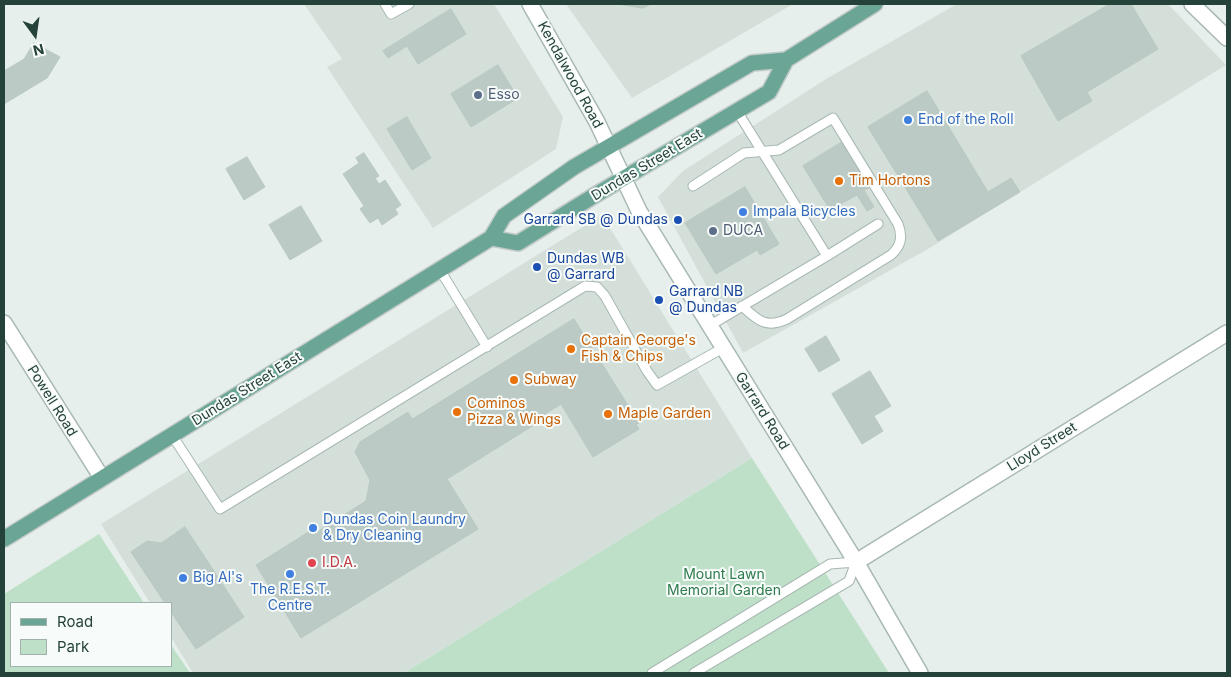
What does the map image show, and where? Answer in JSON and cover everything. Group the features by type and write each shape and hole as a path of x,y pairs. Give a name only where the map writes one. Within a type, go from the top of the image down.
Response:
{"main road":[{"name":"Dundas Street East","path":"4,539 491,238 504,216 574,167 608,146 752,63 786,60 875,4"},
{"name":"Dundas Street East","path":"491,238 518,243 769,92 786,60"}],"street":[{"name":"Kendalwood Road","path":"530,4 597,122 608,146"},
{"path":"1192,4 1227,38"},
{"name":"Garrard Road","path":"608,146 639,211 856,562 920,673"},
{"name":"Powell Road","path":"4,323 102,478"},
{"name":"Lloyd Street","path":"856,562 1227,333"}],"lane":[{"path":"385,4 391,14 408,4"},
{"path":"737,111 827,256"},
{"path":"693,186 744,154 779,150 833,118 898,224 901,232 897,249 891,255 779,323 767,324 753,316 742,306"},
{"path":"709,326 878,224"},
{"path":"440,270 487,347"},
{"path":"172,435 220,509 585,286 597,286 605,296 647,371 657,385 723,348"},
{"path":"652,673 830,564 856,562 849,581 706,670 694,673"}],"shaded area":[{"path":"304,4 494,4 563,117 556,149 433,228 327,67 342,59"},
{"path":"566,4 793,4 632,98"},
{"path":"957,4 1168,4 1226,65 928,249 743,353 658,197 683,171 826,79"},
{"path":"602,215 752,458 404,673 193,673 172,639 172,602 149,602 101,524"}],"green space":[{"name":"Mount Lawn Memorial Garden","path":"752,458 889,673 404,673"},
{"path":"99,534 143,602 10,602 10,667 172,667 172,646 190,673 4,673 4,594"}],"building":[{"path":"618,4 651,4 643,8"},
{"path":"1110,4 1131,4 1158,49 1087,92 1092,101 1058,121 1021,56"},
{"path":"451,9 466,34 418,64 407,46 388,58 383,51"},
{"path":"34,43 60,57 47,78 4,104 4,71 24,59"},
{"path":"498,65 518,98 471,127 451,94"},
{"path":"927,91 988,192 1011,178 1020,192 938,241 868,127"},
{"path":"407,117 431,158 412,170 387,129"},
{"name":"Tim Hortons","path":"842,142 869,188 864,190 874,207 867,211 857,195 830,210 803,166"},
{"path":"364,153 379,176 375,178 379,184 385,180 401,205 395,209 398,214 382,225 378,218 370,223 360,209 364,206 343,174 359,163 356,158"},
{"path":"247,157 265,187 244,200 226,169"},
{"path":"745,187 779,244 760,255 757,250 716,274 685,223"},
{"path":"301,206 322,241 290,260 269,225"},
{"path":"574,319 639,423 636,424 639,429 593,457 561,404 532,422 534,425 447,479 478,529 301,638 256,565 310,531 317,532 366,501 370,480 355,452 360,442 408,412 412,419"},
{"path":"826,336 840,360 819,372 805,349"},
{"path":"870,371 891,406 874,416 883,431 862,444 832,394"},
{"name":"Big Al's","path":"185,527 244,617 196,649 172,613 172,602 164,602 131,552 147,541 161,543"}],"place":[{"name":"Esso","path":"478,95"},
{"name":"End of the Roll","path":"908,120"},
{"name":"Tim Hortons","path":"839,181"},
{"name":"Impala Bicycles","path":"743,212"},
{"name":"Garrard SB @ Dundas","path":"678,220"},
{"name":"DUCA","path":"713,231"},
{"name":"Dundas WB @ Garrard","path":"537,267"},
{"name":"Garrard NB @ Dundas","path":"659,300"},
{"name":"Captain George's Fish & Chips","path":"571,349"},
{"name":"Subway","path":"514,380"},
{"name":"Cominos Pizza & Wings","path":"457,412"},
{"name":"Maple Garden","path":"608,414"},
{"name":"Dundas Coin Laundry & Dry Cleaning","path":"313,528"},
{"name":"I.D.A.","path":"312,563"},
{"name":"The R.E.S.T. Centre","path":"290,574"},
{"name":"Big Al's","path":"183,578"}]}
